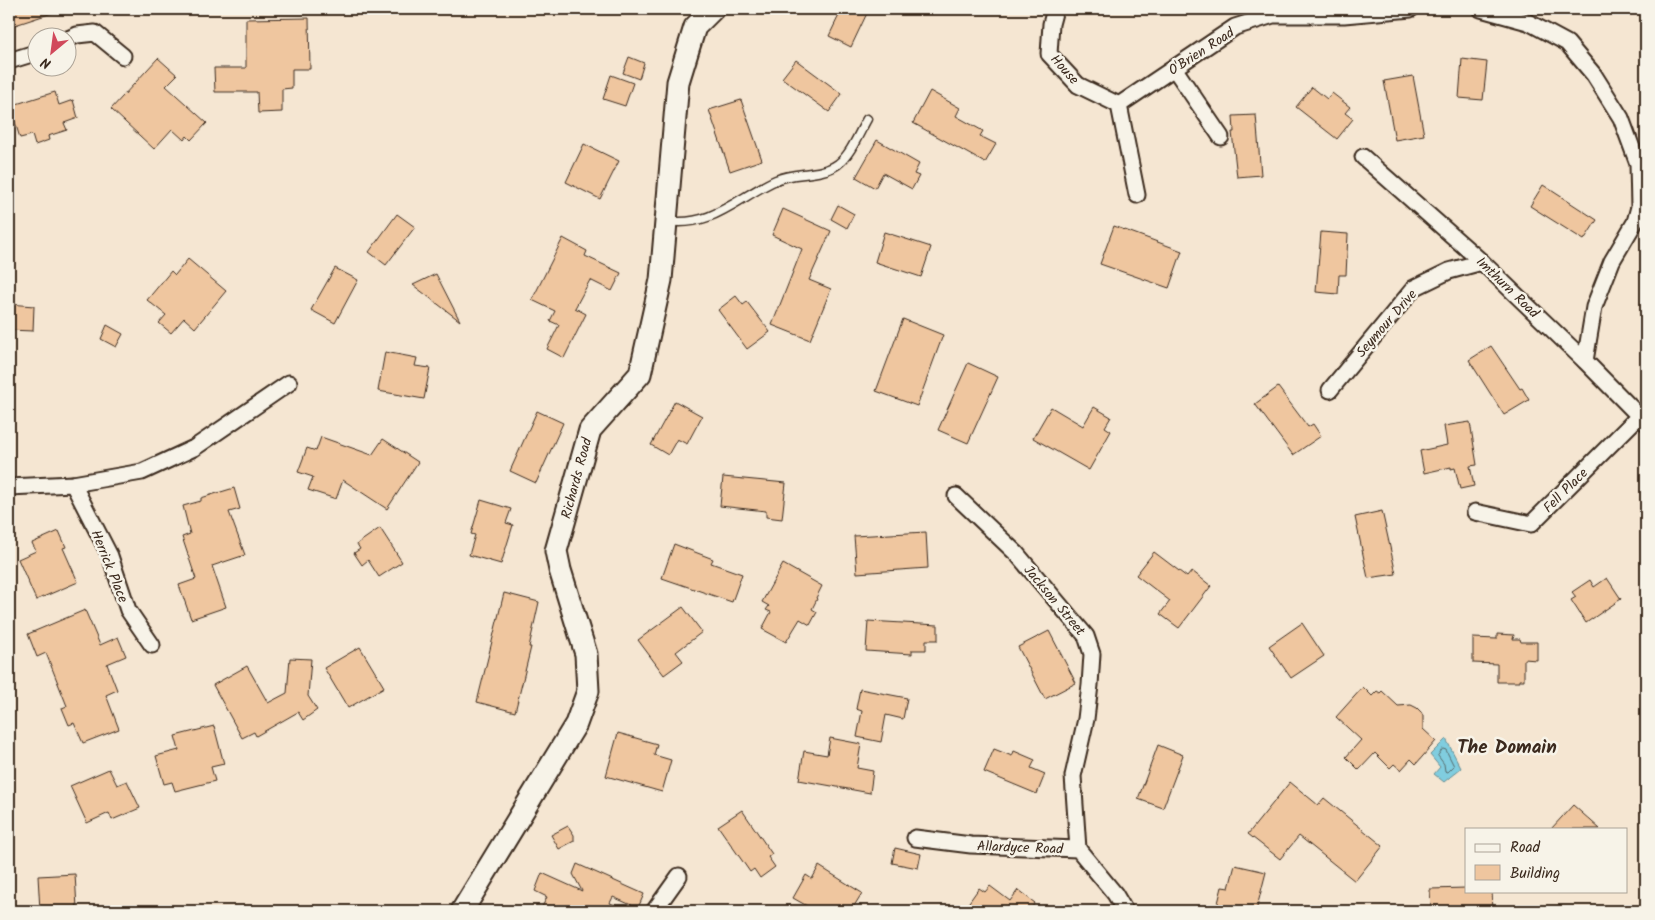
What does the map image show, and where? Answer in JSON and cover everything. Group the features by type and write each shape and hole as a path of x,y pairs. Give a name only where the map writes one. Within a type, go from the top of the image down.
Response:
{"street":[{"name":"Richards Road","path":"462,911 576,724 588,691 586,654 556,551 590,430 640,374 661,280 678,82 694,27 713,9"},
{"name":"House","path":"1055,9 1051,24 1049,54 1078,85 1119,105"},
{"name":"O'Brien Road","path":"1119,105 1236,27 1273,15 1344,15 1411,9"},
{"path":"1482,9 1528,22 1566,43 1594,75 1621,118 1638,164 1639,207 1635,222 1612,261 1594,308 1584,361"},
{"path":"78,35 95,33 123,56"},
{"path":"9,61 28,55"},
{"path":"1174,68 1221,137"},
{"path":"1119,105 1137,195"},
{"name":"Imthurn Road","path":"1363,157 1482,262 1642,419"},
{"name":"Seymour Drive","path":"1330,390 1414,288 1449,271 1482,262"},
{"path":"9,488 73,484 142,472 194,448 289,384"},
{"name":"Fell Place","path":"1475,512 1531,524 1642,419"},
{"name":"Herrick Place","path":"73,484 110,556 128,610 152,646"},
{"name":"Jackson Street","path":"956,496 1016,554 1086,636 1092,654 1090,685 1086,719 1073,776 1078,849"},
{"name":"Allardyce Road","path":"915,838 971,845 1078,849 1116,894 1125,911"},
{"path":"654,911 679,876"}],"lane":[{"path":"666,221 687,222 700,220 721,212 776,180 826,170 834,166 846,156 867,119"}],"water":[{"path":"1446,739 1461,768 1444,782 1434,774 1440,767 1430,755"}],"building":[{"path":"9,9 55,9 55,12 9,27"},
{"path":"842,9 869,9 851,47 829,36"},
{"path":"309,18 310,69 292,69 292,88 282,89 282,112 258,113 257,92 215,92 214,68 246,68 246,19"},
{"path":"629,57 644,63 639,79 623,73"},
{"path":"158,58 177,75 166,86 207,123 191,140 187,136 184,140 172,129 154,149 111,109"},
{"path":"1462,59 1487,62 1483,100 1459,98"},
{"path":"796,60 842,94 829,112 782,78"},
{"path":"611,75 633,83 625,106 603,99"},
{"path":"1413,76 1424,135 1395,140 1384,81"},
{"path":"1312,87 1327,99 1332,93 1350,107 1345,113 1353,119 1337,139 1296,107"},
{"path":"930,91 960,108 956,116 983,131 980,136 996,144 985,163 913,123"},
{"path":"55,92 59,105 73,100 78,118 64,123 67,130 48,136 49,140 35,145 32,135 20,138 10,106"},
{"path":"741,100 762,160 730,171 709,110"},
{"path":"1256,115 1261,175 1237,177 1232,132 1234,132 1233,116"},
{"path":"877,140 919,164 914,174 919,176 912,189 883,173 875,188 856,177"},
{"path":"584,144 619,161 600,199 566,182"},
{"path":"1543,185 1597,220 1584,240 1530,206"},
{"path":"838,205 854,214 847,228 831,219"},
{"path":"783,209 831,231 809,280 831,289 810,340 772,325 802,249 772,235"},
{"path":"397,214 415,227 386,265 369,252"},
{"path":"1114,226 1182,251 1169,288 1100,264"},
{"path":"884,232 931,247 921,277 875,262"},
{"path":"1321,232 1348,234 1346,275 1339,275 1338,294 1316,292"},
{"path":"563,238 587,251 585,256 621,273 612,291 590,280 575,308 586,314 564,358 547,349 559,325 550,321 555,311 532,300"},
{"path":"188,259 226,291 195,328 184,318 171,333 159,323 166,315 147,300 171,271 175,275"},
{"path":"335,268 358,280 335,323 311,310"},
{"path":"436,274 460,321 413,285"},
{"path":"736,296 743,305 747,302 770,332 747,349 718,310"},
{"path":"9,304 34,306 33,331 9,330"},
{"path":"903,319 943,335 917,406 876,391"},
{"path":"107,325 123,334 116,347 101,339"},
{"path":"1491,346 1529,400 1504,415 1469,360"},
{"path":"385,352 417,358 415,366 430,368 424,399 378,391"},
{"path":"968,363 998,377 968,443 938,430"},
{"path":"1278,387 1308,427 1313,424 1321,436 1293,455 1255,404"},
{"path":"675,401 702,416 687,444 677,439 668,455 651,445"},
{"path":"1051,407 1083,426 1094,407 1111,417 1105,427 1111,431 1089,470 1033,438"},
{"path":"537,411 563,423 536,483 510,471"},
{"path":"1470,422 1477,465 1470,466 1474,486 1460,489 1455,468 1451,469 1451,467 1424,473 1420,451 1447,445 1444,426"},
{"path":"321,437 372,455 383,439 418,462 387,509 343,480 336,499 308,490 313,477 298,472 307,448 316,451"},
{"path":"723,477 786,483 782,519 766,517 766,511 720,506"},
{"path":"234,488 240,509 229,512 245,555 212,566 226,607 191,619 179,585 196,579 182,537 190,534 183,506 201,501 201,498"},
{"path":"481,500 511,509 506,523 513,525 501,564 469,555 475,535 471,534"},
{"path":"1382,511 1396,574 1368,578 1355,517"},
{"path":"380,528 402,562 379,577 368,560 362,565 354,553 360,549 357,544"},
{"path":"59,531 66,547 63,548 78,582 36,600 18,559 36,551 32,543"},
{"path":"926,532 928,568 857,573 854,536"},
{"path":"674,544 713,559 711,563 742,574 732,602 662,578"},
{"path":"1154,552 1187,577 1192,571 1211,586 1179,628 1160,614 1170,601 1136,575"},
{"path":"783,564 822,586 812,609 817,612 810,625 800,619 786,642 762,629 771,612 766,610 769,606 762,602"},
{"path":"1607,578 1621,599 1586,623 1571,600 1576,597 1572,592 1590,580 1594,587"},
{"path":"504,593 539,602 529,647 531,647 515,712 477,702"},
{"path":"683,607 702,632 676,652 683,661 664,675 638,640"},
{"path":"85,610 100,645 118,637 126,656 107,664 117,690 106,695 119,729 83,743 74,723 69,725 62,708 67,706 46,653 37,657 28,634"},
{"path":"868,621 938,625 938,640 926,640 926,650 912,650 912,654 866,651"},
{"path":"1302,623 1324,656 1291,678 1269,646"},
{"path":"1049,631 1076,683 1045,699 1018,647"},
{"path":"1497,634 1514,635 1513,639 1520,639 1521,642 1537,642 1537,660 1524,659 1524,680 1519,680 1519,682 1497,682 1497,664 1473,663 1473,638 1497,639"},
{"path":"360,647 384,687 348,708 324,668"},
{"path":"290,658 311,659 308,696 317,710 303,720 298,712 256,736 254,732 242,738 213,685 247,666 268,703 287,693"},
{"path":"1363,687 1372,696 1377,691 1380,693 1382,691 1398,706 1411,705 1421,712 1423,716 1423,729 1436,741 1416,764 1411,759 1401,770 1394,764 1390,768 1375,753 1359,770 1346,757 1361,740 1336,717"},
{"path":"860,689 907,698 903,719 886,715 881,742 857,737 862,711 856,709"},
{"path":"214,726 224,764 211,767 215,781 175,791 172,782 164,784 156,756 179,750 175,736"},
{"path":"618,733 657,744 654,755 671,760 662,792 606,776"},
{"path":"830,738 861,744 857,768 873,771 870,793 799,780 804,751 827,755"},
{"path":"1158,745 1183,755 1163,808 1138,799"},
{"path":"994,749 1012,756 1014,751 1035,760 1031,768 1045,774 1037,794 984,772"},
{"path":"109,769 117,785 127,781 140,808 112,820 109,813 87,823 70,786"},
{"path":"1290,782 1318,805 1324,798 1383,846 1355,881 1299,836 1280,859 1248,834"},
{"path":"1573,805 1599,828 1552,828"},
{"path":"742,810 772,854 768,857 775,867 760,878 754,869 750,872 718,826"},
{"path":"568,826 574,835 574,841 559,849 551,835"},
{"path":"895,848 921,854 918,868 892,863"},
{"path":"577,864 644,894 638,908 613,897 610,903 630,911 540,911 547,897 535,891 542,873 582,891 573,874"},
{"path":"1235,865 1266,872 1256,911 1216,911 1222,887 1229,888"},
{"path":"819,866 862,893 851,911 816,911 793,898 806,875 812,879"},
{"path":"75,874 77,908 70,909 70,911 40,910 38,876"},
{"path":"990,886 1010,901 1018,890 1035,903 1029,911 975,911 967,905 979,888 985,892"},
{"path":"1465,888 1465,892 1492,892 1493,911 1431,911 1430,889"}],"district":[{"name":"The Domain","path":"1507,746"}]}
